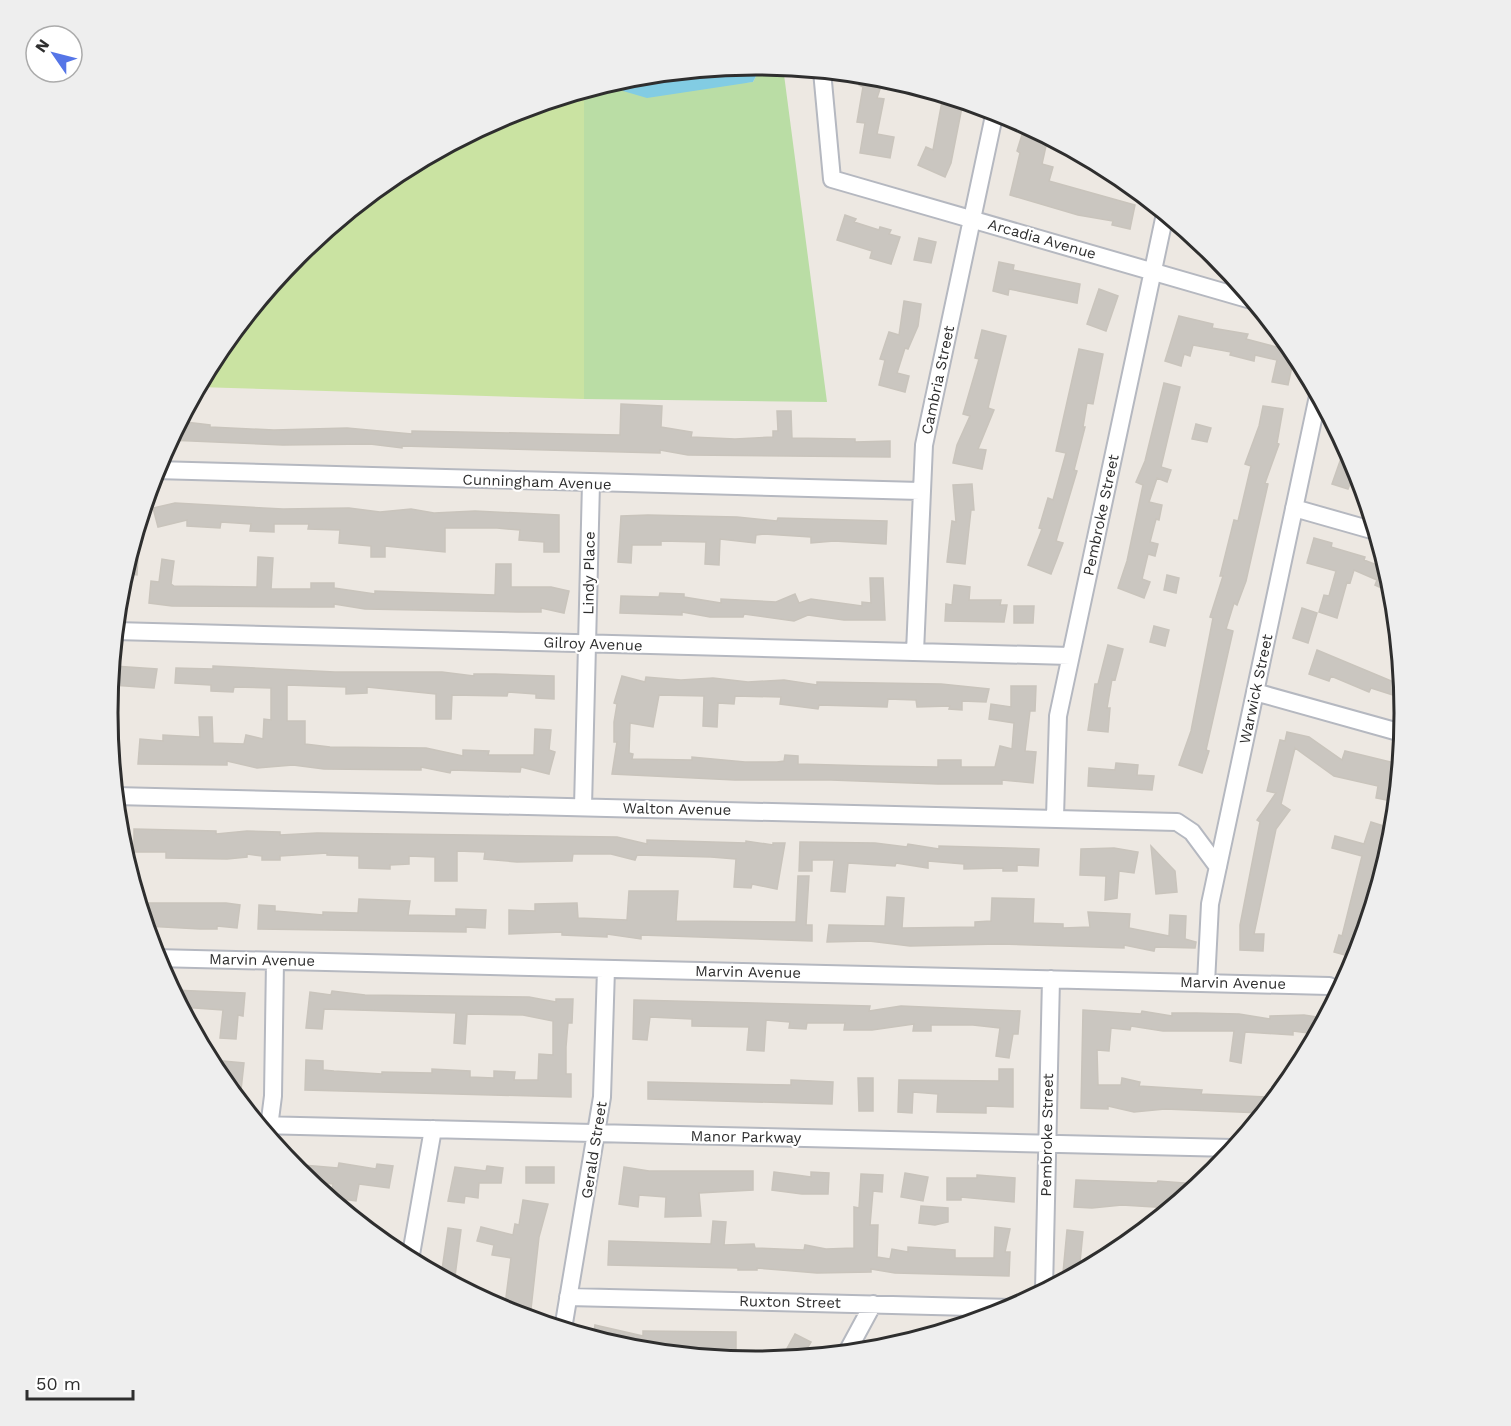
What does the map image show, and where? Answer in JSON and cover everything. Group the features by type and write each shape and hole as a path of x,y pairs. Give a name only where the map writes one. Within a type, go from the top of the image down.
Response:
{"street":[{"name":"Arcadia Avenue","path":"823,78 832,179 1239,296"},
{"name":"Cambria Street","path":"915,652 920,490 924,445 993,121"},
{"name":"Pembroke Street","path":"1055,818 1058,716 1163,223"},
{"name":"Warwick Street","path":"1206,983 1210,904 1315,408"},
{"name":"Cunningham Avenue","path":"165,470 920,490"},
{"name":"Lindy Place","path":"583,807 591,483"},
{"path":"1294,508 1366,528"},
{"name":"Gilroy Avenue","path":"123,631 1070,657"},
{"path":"1255,692 1393,731"},
{"name":"Walton Avenue","path":"123,796 1178,822 1191,832 1218,867"},
{"name":"Marvin Avenue","path":"167,958 1331,987"},
{"path":"266,1122 273,1096 275,961"},
{"name":"Gerald Street","path":"564,1321 602,1097 606,969"},
{"name":"Pembroke Street","path":"1044,1282 1051,979"},
{"name":"Manor Parkway","path":"271,1128 434,1129 1222,1148"},
{"path":"412,1250 434,1129"},
{"name":"Ruxton Street","path":"568,1297 986,1307"},
{"path":"852,1344 873,1304"}],"green space":[{"path":"757,75 784,76 827,402 584,399 584,99 622,89 623,91 753,82"},
{"path":"584,99 584,399 207,387 249,325 276,292 335,233 367,207 437,160 473,141 550,109"}],"water":[{"path":"757,75 753,82 647,98 622,89 631,87 672,80"}],"building":[{"path":"859,85 881,87 877,98 884,99 877,134 894,137 890,158 860,153 865,123 857,122 863,87"},
{"path":"942,103 962,109 951,163 945,177 918,165 926,147 933,150"},
{"path":"1022,134 1046,145 1042,164 1053,167 1049,181 1135,205 1130,229 1112,225 1113,221 1078,215 1010,195 1020,153 1017,151"},
{"path":"845,215 856,219 854,222 879,230 880,227 891,230 889,234 900,237 891,264 870,258 872,251 837,240"},
{"path":"919,238 936,242 931,263 914,260"},
{"path":"999,262 1014,265 1013,270 1080,284 1077,303 1009,289 1008,295 993,291"},
{"path":"1099,289 1118,296 1106,331 1087,324"},
{"path":"904,301 921,304 918,326 908,349 905,348 897,373 909,376 905,392 879,385 885,360 880,359 889,332 899,335"},
{"path":"1179,316 1213,324 1212,328 1248,334 1246,339 1278,347 1292,368 1288,385 1272,382 1277,360 1255,355 1254,361 1230,355 1231,352 1193,345 1190,356 1184,354 1181,366 1165,361"},
{"path":"982,330 1006,336 988,408 994,410 978,449 986,450 982,469 953,463 957,445 970,416 963,414 979,359 975,358"},
{"path":"1079,349 1103,354 1093,404 1087,403 1083,427 1085,427 1074,470 1077,471 1056,541 1063,543 1051,574 1028,565 1042,529 1039,528 1048,498 1053,500 1066,453 1056,451"},
{"path":"1164,383 1180,387 1161,467 1171,470 1167,482 1157,478 1149,502 1162,505 1150,542 1158,544 1155,556 1148,554 1142,579 1150,582 1144,598 1118,588 1127,561 1143,485 1136,482 1145,461"},
{"path":"621,404 662,406 661,427 692,432 691,437 735,439 773,437 773,431 778,431 777,411 791,411 792,438 855,439 855,442 890,441 890,457 688,455 660,450 660,453 402,446 402,448 370,444 283,445 179,440 188,422 210,425 210,427 274,430 347,428 412,434 412,431 620,435"},
{"path":"1263,406 1283,409 1277,443 1279,444 1265,483 1268,484 1246,581 1237,605 1234,603 1226,629 1233,631 1206,750 1209,751 1202,773 1179,765 1191,731 1213,618 1210,617 1223,576 1220,576 1234,520 1238,521 1251,466 1245,464 1259,426"},
{"path":"1196,424 1211,428 1207,442 1192,439"},
{"path":"1341,459 1350,483 1348,489 1332,484"},
{"path":"972,484 974,510 971,510 965,564 947,562 952,521 956,522 953,485"},
{"path":"175,503 283,509 349,508 380,512 411,509 434,513 475,511 559,515 559,552 544,552 544,542 519,540 520,530 497,528 445,528 445,552 385,546 385,557 371,557 371,546 339,543 340,530 308,529 309,524 274,524 274,532 250,531 251,524 221,522 220,528 187,526 187,520 158,527 153,508"},
{"path":"621,516 737,517 777,521 778,518 887,521 886,544 834,541 811,543 811,537 764,534 756,535 755,543 720,539 719,565 705,564 706,542 661,541 661,545 632,545 631,563 618,562"},
{"path":"1314,538 1332,543 1331,547 1365,557 1364,560 1376,565 1381,588 1375,585 1377,580 1354,570 1350,583 1347,582 1337,618 1319,612 1324,595 1329,596 1336,571 1307,563"},
{"path":"138,552 137,575 133,574"},
{"path":"258,557 273,558 271,589 311,589 311,583 334,583 334,588 375,594 375,591 495,595 496,564 511,564 511,587 551,587 569,591 564,613 541,608 541,612 518,612 365,609 334,604 334,607 311,607 172,606 149,603 151,581 159,582 162,559 174,561 171,584 174,586 257,587"},
{"path":"1167,575 1179,578 1176,593 1164,590"},
{"path":"870,578 883,578 885,620 844,620 808,615 794,621 744,614 743,617 710,617 682,612 682,615 620,613 621,596 659,597 660,593 684,594 684,597 721,603 721,599 776,602 795,594 799,603 811,599 862,606 862,602 871,603"},
{"path":"954,585 970,587 969,600 1001,600 1000,605 1007,605 1004,622 945,621 946,604 952,605"},
{"path":"1014,606 1034,606 1033,623 1014,623"},
{"path":"1302,608 1317,613 1308,643 1293,638"},
{"path":"1154,626 1169,630 1165,646 1150,642"},
{"path":"1108,645 1123,649 1115,680 1112,679 1107,708 1110,708 1108,732 1088,730 1095,684 1098,684"},
{"path":"1317,650 1392,681 1393,695 1371,688 1369,692 1331,676 1329,681 1309,674"},
{"path":"119,666 157,669 154,688 119,685"},
{"path":"213,666 335,672 442,672 474,676 474,674 495,674 554,676 554,699 536,698 536,694 508,692 507,696 452,695 451,719 436,719 436,694 367,687 367,693 346,694 346,687 287,685 287,721 305,721 305,744 330,747 426,748 463,756 463,750 489,751 488,755 534,755 535,729 551,730 549,750 555,752 549,774 521,767 520,772 451,770 450,773 421,767 421,770 324,769 293,765 257,768 227,761 227,765 138,764 140,739 163,741 163,735 200,737 199,717 212,717 213,743 244,744 246,735 263,739 264,719 271,720 271,688 234,687 233,692 211,691 211,685 175,683 176,668 213,669"},
{"path":"622,676 645,682 646,677 681,680 713,678 748,682 784,680 817,685 817,682 941,684 989,689 986,702 962,701 962,710 949,709 950,706 917,707 916,700 888,699 887,707 819,705 818,709 780,704 781,697 735,696 734,704 718,703 717,727 703,726 704,696 659,695 653,727 630,723 629,753 633,754 632,759 692,760 692,757 745,762 777,762 784,761 785,755 798,756 798,764 872,766 938,767 938,760 961,760 961,767 995,767 1000,746 1012,749 1014,723 989,719 991,704 1011,707 1011,686 1036,686 1035,711 1030,711 1025,751 1036,752 1033,783 1002,780 1002,784 938,784 831,780 735,780 612,774 617,742 614,742 617,704 614,703"},
{"path":"1287,732 1309,737 1342,760 1345,751 1391,762 1387,800 1376,798 1378,786 1334,776 1295,748 1281,804 1290,810 1276,829 1254,934 1264,934 1263,951 1240,950 1240,925 1260,822 1257,820 1276,793 1267,791 1280,740 1285,741"},
{"path":"1116,763 1138,765 1137,775 1154,776 1152,790 1088,786 1089,768 1115,770"},
{"path":"1371,822 1383,826 1372,878 1346,955 1334,952 1339,935 1342,936 1362,856 1332,848 1335,836 1364,844"},
{"path":"134,829 216,831 216,834 247,831 280,832 280,835 317,833 617,837 647,844 647,840 746,843 746,841 773,845 773,843 785,843 777,889 752,884 751,888 734,887 736,859 637,855 635,860 611,854 573,854 572,861 517,862 484,859 485,852 457,851 457,881 435,881 435,857 409,856 409,864 390,865 390,869 359,868 359,856 327,855 327,853 280,856 280,860 262,860 262,856 247,854 247,857 227,859 166,858 166,852 134,852"},
{"path":"800,842 875,843 907,847 908,844 939,849 939,846 1039,849 1038,866 1017,865 1017,871 1003,871 1003,868 964,869 964,864 928,861 928,868 896,863 895,866 848,863 845,892 831,891 834,860 812,860 812,871 799,871"},
{"path":"1151,846 1175,871 1177,892 1156,894"},
{"path":"1114,848 1138,852 1134,873 1119,871 1117,898 1105,900 1106,876 1080,875 1081,849"},
{"path":"798,876 809,876 806,925 812,925 812,941 641,935 641,939 607,934 607,937 562,935 562,932 509,934 509,910 535,911 535,904 577,903 578,918 627,920 629,891 678,891 676,921 796,922"},
{"path":"887,897 904,898 902,928 975,927 975,922 991,921 992,898 1034,899 1033,923 1063,924 1063,928 1090,927 1088,912 1130,914 1129,928 1169,936 1170,915 1186,916 1185,939 1196,942 1195,948 1155,947 1154,951 1124,945 1124,948 999,944 910,946 869,941 827,942 829,925 885,926"},
{"path":"359,899 410,901 408,915 456,916 456,909 486,910 485,928 466,927 466,932 258,929 259,905 275,906 275,911 323,915 323,912 358,913"},
{"path":"146,903 240,905 237,928 217,926 217,929 154,926"},
{"path":"181,990 245,993 243,1016 238,1015 236,1039 220,1038 223,1010 190,1008"},
{"path":"332,991 365,995 529,997 556,1002 556,999 573,999 572,1023 568,1023 566,1047 566,1074 571,1074 571,1097 305,1090 306,1060 323,1061 323,1070 334,1071 382,1074 382,1072 432,1073 432,1069 470,1071 470,1077 494,1078 494,1071 515,1072 514,1080 538,1080 539,1054 553,1055 553,1021 523,1015 467,1014 465,1044 454,1043 456,1013 324,1009 322,1029 306,1028 310,992 331,995"},
{"path":"634,1000 870,1006 869,1011 901,1006 1020,1011 1018,1034 1013,1034 1009,1058 996,1056 1000,1028 973,1025 931,1025 931,1031 913,1031 914,1024 872,1030 844,1030 845,1023 807,1023 806,1029 789,1028 790,1022 766,1020 764,1051 747,1050 749,1027 692,1026 692,1019 650,1017 647,1040 633,1039"},
{"path":"1083,1010 1141,1014 1142,1011 1172,1016 1172,1013 1239,1014 1270,1019 1270,1016 1316,1017 1307,1033 1293,1031 1293,1035 1245,1032 1241,1063 1230,1061 1234,1031 1163,1031 1131,1026 1130,1030 1111,1028 1109,1051 1097,1050 1098,1085 1121,1085 1122,1078 1140,1082 1139,1086 1202,1090 1201,1094 1265,1097 1253,1113 1165,1109 1134,1112 1108,1106 1108,1109 1081,1108"},
{"path":"223,1061 244,1063 241,1090 225,1067"},
{"path":"999,1069 1013,1069 1013,1107 986,1106 986,1113 937,1112 938,1094 913,1092 912,1113 898,1112 899,1080 999,1081"},
{"path":"858,1078 873,1078 873,1111 859,1111"},
{"path":"791,1080 833,1082 832,1104 648,1099 648,1082 791,1085"},
{"path":"339,1163 376,1169 377,1164 393,1166 389,1188 359,1184 356,1201 342,1199 332,1190 333,1184 324,1183 305,1165 338,1168"},
{"path":"487,1166 503,1168 501,1183 479,1183 478,1198 465,1196 464,1203 448,1201 455,1167 486,1171"},
{"path":"526,1167 554,1167 554,1183 526,1183"},
{"path":"624,1167 649,1171 753,1171 753,1190 699,1193 701,1216 665,1217 666,1197 639,1195 638,1207 619,1204"},
{"path":"774,1172 811,1177 811,1172 829,1173 828,1194 802,1194 772,1190"},
{"path":"905,1173 928,1177 923,1201 901,1197"},
{"path":"861,1174 883,1175 882,1192 873,1191 870,1225 878,1225 877,1257 890,1259 892,1249 908,1252 908,1247 955,1250 955,1258 994,1258 995,1227 1010,1229 1005,1252 1010,1252 1009,1276 895,1273 871,1269 871,1272 817,1273 757,1268 757,1270 738,1270 738,1268 608,1265 609,1241 711,1244 713,1221 726,1222 724,1245 754,1244 755,1248 804,1250 805,1245 826,1249 854,1248 854,1207 859,1208"},
{"path":"977,1175 1015,1178 1014,1202 961,1197 961,1200 947,1200 947,1178 977,1178"},
{"path":"1076,1180 1187,1183 1158,1207 1122,1205 1074,1207"},
{"path":"523,1200 548,1204 539,1237 531,1309 506,1300 511,1258 492,1255 494,1245 477,1241 481,1227 513,1235 515,1224 519,1225"},
{"path":"921,1206 948,1208 948,1222 935,1225 919,1223"},
{"path":"448,1228 461,1230 455,1276 442,1269"},
{"path":"1067,1230 1083,1232 1080,1262 1063,1272"},
{"path":"595,1325 643,1336 643,1331 736,1332 736,1351 672,1346 594,1330"},
{"path":"795,1334 811,1342 807,1349 786,1350"}]}
